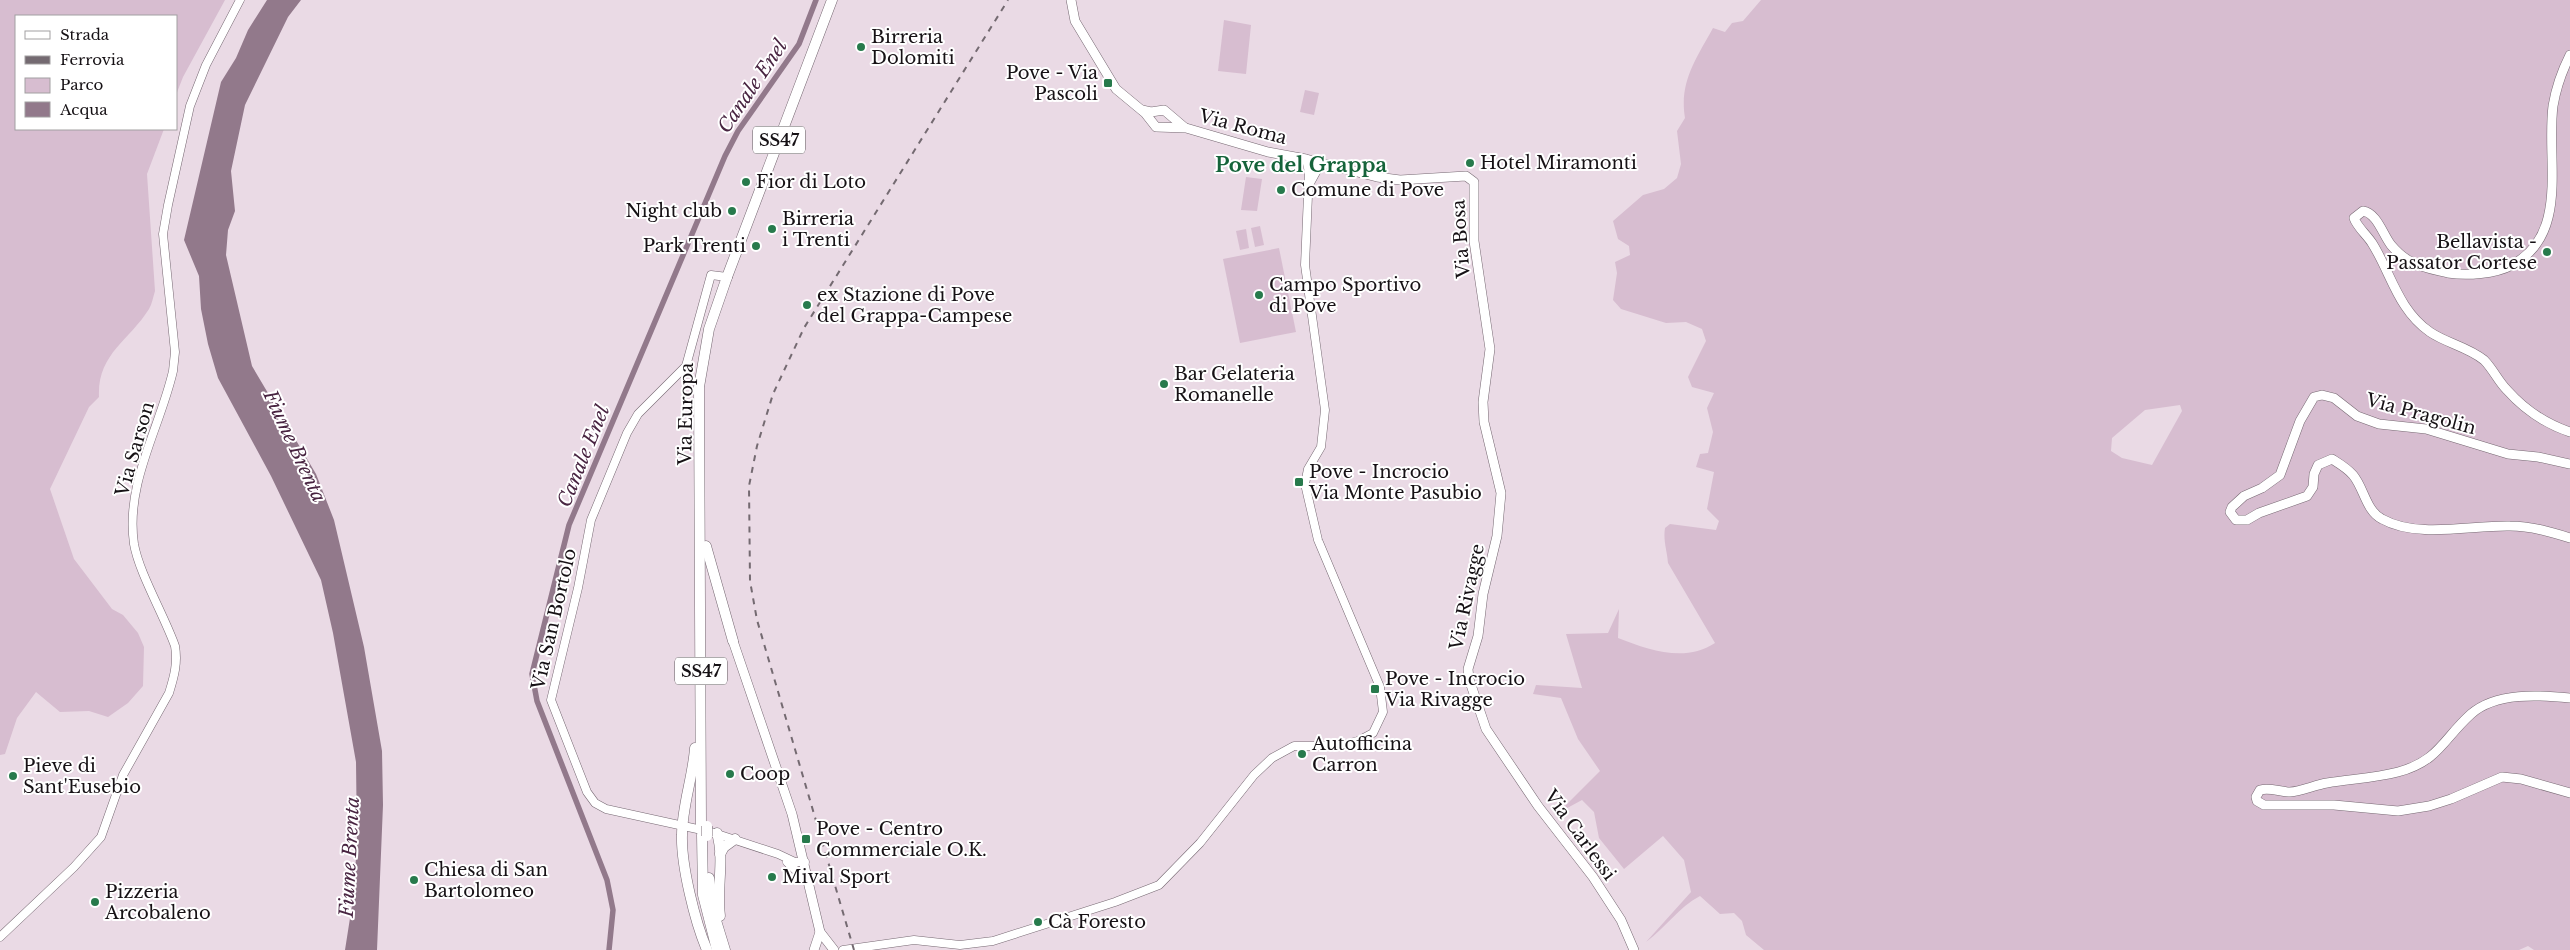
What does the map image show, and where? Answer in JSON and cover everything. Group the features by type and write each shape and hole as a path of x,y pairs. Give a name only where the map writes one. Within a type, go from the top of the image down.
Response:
{"main road":[{"name":"Via Europa","path":"702,521 699,415 701,368 709,329 832,0"},
{"name":"Via Roma","path":"1071,0 1074,21 1116,89 1159,128 1167,126 1186,128 1268,152 1306,159 1365,175 1395,180 1469,176"},
{"path":"2570,55 2557,86 2553,106 2554,188 2547,227 2540,243 2519,261 2496,271 2475,273 2452,273 2431,269 2411,262 2392,246 2371,214 2363,211 2354,218 2372,243 2400,301 2411,315 2428,331 2448,343 2475,353 2492,370 2506,390 2530,411 2556,428 2570,432"},
{"name":"Via Roma","path":"1140,109 1164,110 1186,128"},
{"path":"1153,122 1156,111"},
{"path":"1167,126 1171,116"},
{"name":"Via Bosa","path":"1469,176 1474,182 1474,241 1490,349 1483,409 1491,454"},
{"name":"Via Pragolin","path":"2570,464 2538,456 2508,454 2426,429 2379,424 2358,416 2334,398 2322,394 2314,397 2300,421 2280,475 2262,488 2244,496 2232,507 2230,512 2236,520 2247,520 2259,513 2307,496 2313,487 2314,474 2318,465 2332,459 2344,466 2355,476 2365,498 2380,519 2396,525 2414,530 2512,526 2545,530 2570,538"},
{"name":"Via Rivagge","path":"1491,454 1501,493 1497,536 1483,594 1478,636 1468,669 1481,716 1495,742"},
{"path":"702,521 714,580 792,814 820,932 830,945 815,948 820,932"},
{"name":"SS47","path":"702,521 701,720 707,831"},
{"name":"SS47","path":"702,575 706,607 707,831 703,895 721,947"},
{"path":"2570,698 2526,697 2495,700 2472,714 2444,746 2421,765 2370,778 2326,783 2290,792 2264,788 2260,790 2256,797 2257,801 2264,805 2334,805 2398,811 2429,806 2451,799 2502,777 2521,779 2570,793"},
{"path":"701,720 682,826 682,846 691,902 707,950"},
{"name":"Via Carlessi","path":"1495,742 1538,806 1593,877 1621,920 1634,950"},
{"path":"707,831 720,854"},
{"path":"721,947 718,882 720,854 724,847 735,839"}],"street":[{"name":"Via Sarson","path":"0,937 89,852 106,826 123,775 169,693 177,661 169,630 134,545 133,507 136,484 173,371 174,346 163,234 184,128 206,65 240,0"},
{"path":"830,945 844,950 914,940 960,945 993,941 1115,902 1159,885 1200,843 1254,775 1272,758 1294,746 1338,746 1358,741 1373,732 1383,712 1380,687 1318,540 1305,484 1308,469 1317,456 1324,438 1325,410 1305,265 1308,187 1306,159"},
{"path":"1308,187 1321,163"},
{"name":"Via San Bortolo","path":"727,277 712,275 686,366 638,414 627,432 591,520 578,588 551,700 587,792 595,803 606,809 707,831 778,854 804,859"},
{"path":"778,854 810,885"}],"green space":[{"path":"0,0 225,0 183,77 178,90 178,15 15,15 15,130 164,130 147,174 155,291 152,303 141,320 109,359 103,370 99,397 89,407 50,489 74,559 112,609 123,615 138,633 144,647 143,686 128,703 108,717 89,711 60,712 36,692 17,718 5,754 0,755"},
{"path":"1761,0 2570,0 2570,950 2534,950 2528,946 2519,950 1764,950 1746,935 1742,921 1734,913 1720,914 1700,896 1685,906 1646,942 1691,892 1684,860 1663,836 1624,869 1599,838 1594,812 1582,800 1558,813 1600,771 1578,739 1561,698 1533,694 1536,685 1582,688 1566,634 1608,633 1619,609 1618,638 1654,650 1679,653 1703,649 1715,643 1668,563 1664,537 1665,528 1670,524 1716,530 1719,521 1707,509 1714,472 1696,467 1700,454 1708,453 1713,432 1707,408 1714,393 1692,387 1688,377 1706,341 1702,329 1686,322 1666,323 1621,309 1613,300 1617,273 1615,262 1630,255 1629,246 1618,239 1613,221 1643,195 1664,189 1677,178 1681,164 1677,131 1685,118 1684,93 1690,71 1713,28 1725,32 1732,23 1743,21","holes":["2180,405 2182,411 2152,465 2122,458 2111,451 2112,438 2145,410"]},
{"path":"1224,20 1251,25 1246,74 1218,71"},
{"path":"1305,90 1319,93 1314,115 1300,112"},
{"path":"1246,177 1262,179 1257,211 1241,210"},
{"path":"1260,226 1264,245 1255,247 1251,228"},
{"path":"1246,229 1249,248 1240,250 1236,231"},
{"name":"Campo Sportivo di Pove","path":"1279,248 1296,332 1240,343 1223,259"}],"water":[{"name":"Fiume Brenta","path":"267,0 301,0 288,17 245,105 231,171 235,211 228,230 226,255 252,366 316,474 334,520 364,647 382,751 383,805 377,950 345,950 353,899 357,844 356,762 333,633 321,580 271,476 218,378 208,344 201,309 199,276 184,240 221,82 236,58 248,30"}],"waterway":[{"name":"Canale Enel","path":"609,950 613,910 607,880 537,701 532,674 569,525 725,156 738,131 799,44 816,0"}],"railway":[{"path":"854,950 757,620 750,581 749,486 757,446 773,394 804,328 1008,0"}],"place":[{"name":"Birreria Dolomiti","path":"861,47"},
{"name":"Pove - Via Pascoli","path":"1108,83"},
{"name":"Hotel Miramonti","path":"1470,163"},
{"name":"Fior di Loto","path":"746,182"},
{"name":"Comune di Pove","path":"1281,190"},
{"name":"Night club","path":"732,211"},
{"name":"Birreria i Trenti","path":"772,229"},
{"name":"Park Trenti","path":"756,246"},
{"name":"Bellavista - Passator Cortese","path":"2547,252"},
{"name":"Campo Sportivo di Pove","path":"1259,295"},
{"name":"ex Stazione di Pove del Grappa-Campese","path":"807,305"},
{"name":"Bar Gelateria Romanelle","path":"1164,384"},
{"name":"Pove - Incrocio Via Monte Pasubio","path":"1299,482"},
{"name":"Pove - Incrocio Via Rivagge","path":"1375,689"},
{"name":"Autofficina Carron","path":"1302,754"},
{"name":"Coop","path":"730,774"},
{"name":"Pieve di Sant'Eusebio","path":"13,776"},
{"name":"Pove - Centro Commerciale O.K.","path":"806,839"},
{"name":"Mival Sport","path":"772,877"},
{"name":"Chiesa di San Bartolomeo","path":"414,880"},
{"name":"Pizzeria Arcobaleno","path":"95,902"},
{"name":"Cà Foresto","path":"1038,922"}],"district":[{"name":"Pove del Grappa","path":"1301,165"}]}
